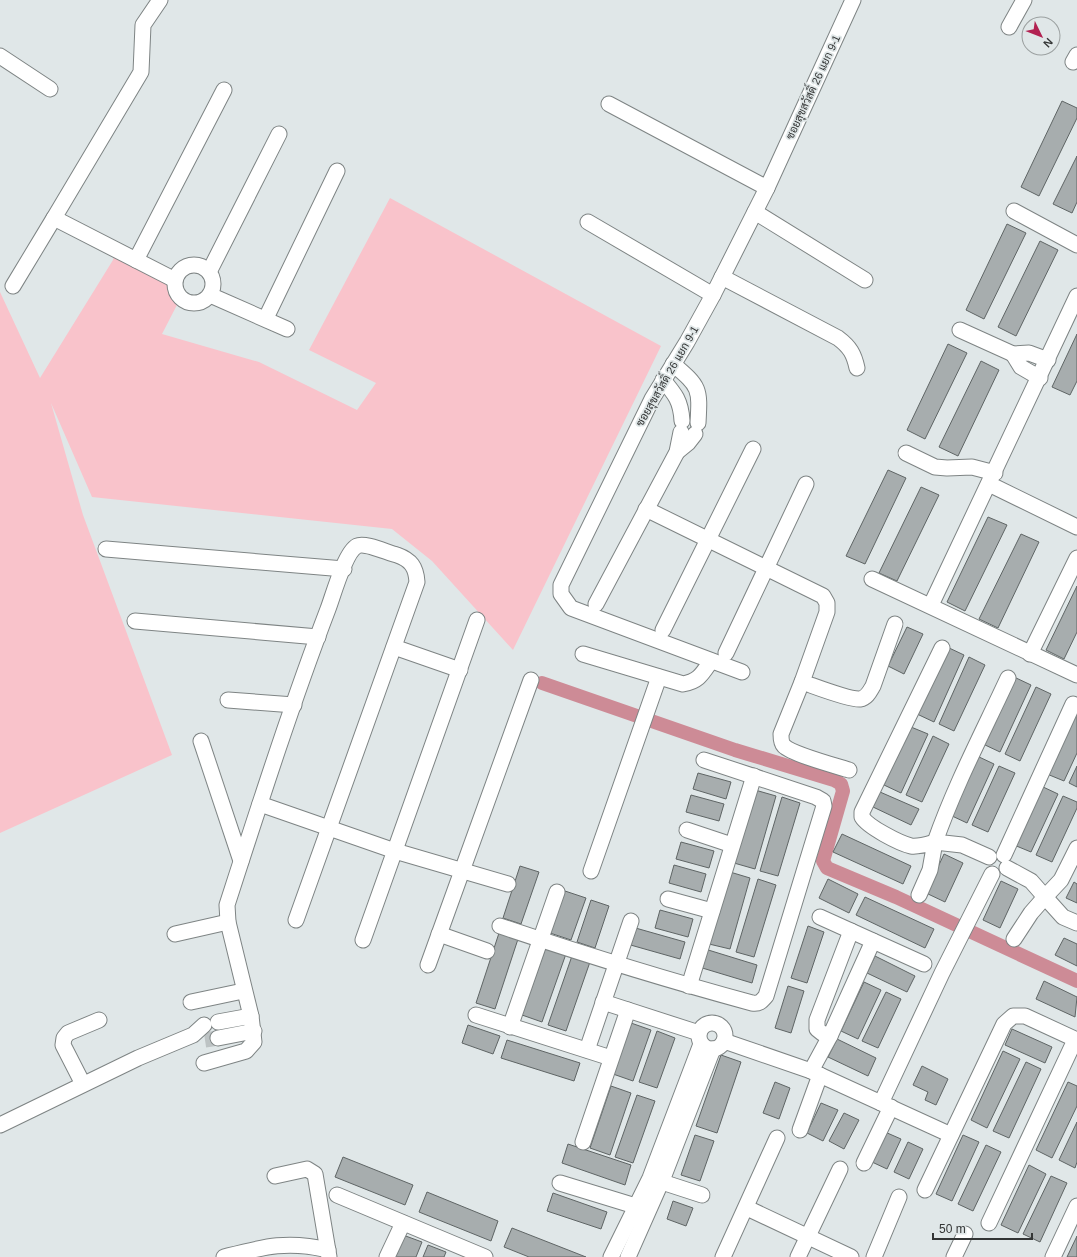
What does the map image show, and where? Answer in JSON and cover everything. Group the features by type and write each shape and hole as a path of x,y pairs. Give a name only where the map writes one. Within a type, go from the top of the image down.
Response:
{"street":[{"path":"13,286 141,72 143,25 160,0"},
{"name":"ซอยสุขสวัสดิ์ 26 แยก 9-1","path":"742,672 571,608 561,594 561,585 581,541 652,399 713,294 767,188 853,0"},
{"path":"1009,27 1024,0"},
{"path":"0,56 50,89"},
{"path":"136,260 224,90"},
{"path":"609,104 767,188"},
{"path":"209,272 279,134"},
{"path":"266,318 337,170"},
{"path":"1014,211 1077,245"},
{"path":"755,212 865,280"},
{"path":"54,218 175,280"},
{"path":"588,222 713,294"},
{"path":"199,265 209,272 213,283 210,295 201,302 195,304 183,301 176,292 175,280 177,274 186,266 199,265"},
{"path":"722,277 838,338 852,351 857,368"},
{"path":"210,295 266,318 287,329"},
{"path":"931,605 1040,378 1077,296"},
{"path":"960,330 1013,354 1030,353 1048,360"},
{"path":"1013,354 1021,367 1040,378"},
{"path":"673,364 697,386 699,406 687,424"},
{"path":"596,604 677,452 688,443 687,424 676,395 663,380"},
{"path":"663,630 753,449"},
{"path":"906,453 935,467 972,467 1077,527"},
{"path":"726,653 806,484"},
{"path":"646,509 818,594 827,603 827,612 802,682 780,734 784,746 849,770"},
{"path":"204,1063 246,1051 254,1042 254,1031 251,1016 243,991 228,922 227,905 294,705 344,568 352,550 358,546 365,545 406,558 413,564 416,570 417,582 296,920"},
{"path":"106,549 344,568"},
{"path":"1030,654 1077,558"},
{"path":"872,579 931,605 1030,654 1077,675"},
{"path":"363,940 477,620"},
{"path":"135,621 318,637"},
{"path":"802,682 851,698 861,699 868,695 873,686 895,624"},
{"path":"394,646 460,670"},
{"path":"942,648 862,812 862,818 872,828 910,846 919,846 935,842 962,845 1000,860 1032,881 1062,917 1077,923"},
{"path":"583,654 683,684 694,682 711,661"},
{"path":"592,871 658,677"},
{"path":"918,895 930,870 935,842 942,821 1008,678"},
{"path":"428,965 531,680"},
{"path":"228,700 294,705"},
{"path":"864,1163 886,1105 942,973 992,874 1000,875 1000,860 1073,704"},
{"path":"201,741 241,861"},
{"path":"500,926 540,940 689,986 752,1003 757,1004 762,1002 766,996 824,811 823,801 816,796 704,760"},
{"path":"689,986 754,776"},
{"path":"260,804 395,851 508,884"},
{"path":"687,830 732,845"},
{"path":"1014,939 1031,913 1062,880 1077,848"},
{"path":"510,1027 557,892"},
{"path":"668,899 712,911"},
{"path":"820,917 924,964"},
{"path":"587,1050 631,921"},
{"path":"175,934 228,922"},
{"path":"830,1036 822,1033 817,1028 817,1020 851,931"},
{"path":"439,934 487,951"},
{"path":"800,1130 815,1073 830,1036 874,941"},
{"path":"191,1002 243,991"},
{"path":"603,1002 628,1010 709,1042 815,1073 951,1135"},
{"path":"583,1142 628,1010"},
{"path":"476,1015 611,1058"},
{"path":"0,1125 169,1044 208,1032 251,1016"},
{"path":"925,1190 1004,1024 1013,1016 1025,1016 1076,1040 989,1223"},
{"path":"83,1084 63,1045 64,1038 68,1033 99,1020"},
{"path":"208,1032 254,1031"},
{"path":"611,1257 662,1182 709,1042"},
{"path":"628,1257 662,1150 709,1042"},
{"path":"723,1257 747,1208 777,1138"},
{"path":"275,1176 307,1169 315,1174 328,1254"},
{"path":"798,1257 840,1169"},
{"path":"662,1182 702,1194"},
{"path":"560,1183 643,1208"},
{"path":"337,1195 477,1256"},
{"path":"874,1257 899,1197"},
{"path":"1053,1257 1077,1206"},
{"path":"747,1208 852,1257"},
{"path":"387,1257 403,1223"},
{"path":"954,1257 965,1234"},
{"path":"224,1257 266,1246 285,1245 308,1245 328,1254"}],"shaded area":[{"path":"390,198 661,346 513,650 432,561 392,529 92,497 51,403 83,515 172,755 0,833 0,292 40,378 113,260 115,252 170,281 179,301 162,334 259,362 357,410 376,383 309,350"}],"building":[{"path":"1062,101 1077,108 1077,118 1039,196 1021,187"},
{"path":"1077,156 1077,202 1072,213 1053,204"},
{"path":"1007,224 1026,233 984,319 966,310"},
{"path":"1040,241 1058,250 1016,336 998,327"},
{"path":"1077,334 1077,381 1070,395 1052,387"},
{"path":"948,344 967,353 925,439 907,430"},
{"path":"981,361 999,370 958,456 939,447"},
{"path":"888,470 906,478 865,564 846,556"},
{"path":"921,487 939,495 897,581 879,573"},
{"path":"988,517 1007,525 965,611 947,602"},
{"path":"1021,534 1039,542 998,628 979,619"},
{"path":"1077,586 1077,632 1064,659 1046,650"},
{"path":"907,627 923,634 904,674 888,666"},
{"path":"947,647 964,655 934,722 917,714"},
{"path":"969,657 985,665 954,731 939,724"},
{"path":"1014,677 1031,685 1000,752 983,744"},
{"path":"1036,687 1051,694 1020,761 1005,754"},
{"path":"1077,709 1077,753 1064,781 1047,774"},
{"path":"911,727 928,734 901,793 884,785"},
{"path":"933,736 949,744 922,802 906,795"},
{"path":"977,756 994,764 967,823 950,815"},
{"path":"999,766 1015,773 988,832 972,825"},
{"path":"1077,766 1077,787 1069,783"},
{"path":"698,773 731,782 726,799 693,789"},
{"path":"1041,786 1058,794 1031,852 1014,845"},
{"path":"755,790 776,796 755,869 734,863"},
{"path":"880,792 919,809 911,825 873,807"},
{"path":"691,795 724,804 719,821 686,812"},
{"path":"1063,796 1077,802 1077,808 1052,862 1036,855"},
{"path":"782,797 800,803 778,876 760,871"},
{"path":"842,834 911,866 903,884 833,852"},
{"path":"681,842 714,851 709,868 676,859"},
{"path":"944,854 963,863 945,902 926,893"},
{"path":"674,865 706,874 701,892 669,883"},
{"path":"520,866 539,872 521,924 503,918"},
{"path":"730,872 750,878 730,949 709,944"},
{"path":"758,879 776,885 754,957 736,952"},
{"path":"828,879 858,894 849,913 819,898"},
{"path":"1001,881 1018,889 1000,928 983,920"},
{"path":"1074,882 1077,884 1077,903 1066,898"},
{"path":"565,891 586,898 571,940 550,933"},
{"path":"865,897 934,929 925,948 856,915"},
{"path":"591,900 609,906 595,948 577,942"},
{"path":"660,910 693,919 688,937 655,928"},
{"path":"808,926 824,932 807,983 791,978"},
{"path":"632,927 685,942 680,959 627,944"},
{"path":"500,930 519,936 495,1009 476,1003"},
{"path":"1064,938 1077,944 1077,966 1055,955"},
{"path":"547,944 567,951 542,1022 522,1015"},
{"path":"705,949 757,965 752,983 699,967"},
{"path":"573,953 591,959 566,1031 548,1025"},
{"path":"875,956 915,976 907,992 867,973"},
{"path":"1044,981 1077,997 1075,1017 1036,999"},
{"path":"864,982 881,990 858,1039 841,1031"},
{"path":"788,986 804,991 791,1033 775,1028"},
{"path":"886,992 901,999 878,1048 862,1041"},
{"path":"631,1023 651,1030 633,1081 613,1074"},
{"path":"468,1025 500,1036 493,1054 462,1043"},
{"path":"1012,1029 1052,1047 1045,1063 1005,1045"},
{"path":"657,1031 675,1038 657,1088 639,1082"},
{"path":"837,1039 876,1058 868,1076 828,1057"},
{"path":"507,1040 580,1063 574,1081 501,1058"},
{"path":"1003,1051 1020,1059 987,1128 971,1120"},
{"path":"721,1055 741,1062 717,1133 696,1126"},
{"path":"1026,1062 1041,1069 1009,1138 993,1131"},
{"path":"922,1066 948,1079 936,1105 925,1100 928,1092 913,1085"},
{"path":"775,1082 790,1088 779,1119 763,1113"},
{"path":"1068,1082 1077,1086 1077,1106 1052,1158 1036,1150"},
{"path":"611,1086 631,1093 610,1155 590,1148"},
{"path":"637,1095 655,1101 633,1163 615,1157"},
{"path":"821,1103 838,1110 823,1141 807,1133"},
{"path":"844,1113 859,1120 844,1149 829,1141"},
{"path":"1077,1122 1077,1162 1075,1168 1059,1160"},
{"path":"885,1132 901,1139 887,1169 872,1162"},
{"path":"695,1135 714,1141 700,1181 681,1175"},
{"path":"963,1135 979,1142 952,1201 936,1194"},
{"path":"908,1142 923,1149 909,1179 894,1172"},
{"path":"568,1144 631,1165 625,1185 562,1163"},
{"path":"986,1145 1001,1152 973,1211 958,1204"},
{"path":"343,1157 413,1185 405,1205 335,1177"},
{"path":"1029,1165 1046,1174 1018,1233 1001,1225"},
{"path":"1051,1176 1067,1183 1040,1242 1023,1234"},
{"path":"427,1192 498,1221 491,1241 419,1212"},
{"path":"553,1193 607,1212 601,1229 547,1211"},
{"path":"673,1201 693,1208 686,1226 667,1219"},
{"path":"512,1228 586,1257 529,1257 504,1247"},
{"path":"403,1235 422,1242 416,1257 394,1257"},
{"path":"1077,1236 1077,1257 1067,1257"},
{"path":"428,1245 446,1252 444,1257 423,1257"}],"waterway":[{"path":"542,683 735,750 834,780 841,784 843,791 823,861 827,868 896,897 1077,981"}],"tunnel":[{"path":"205,1040 218,1038"}]}
